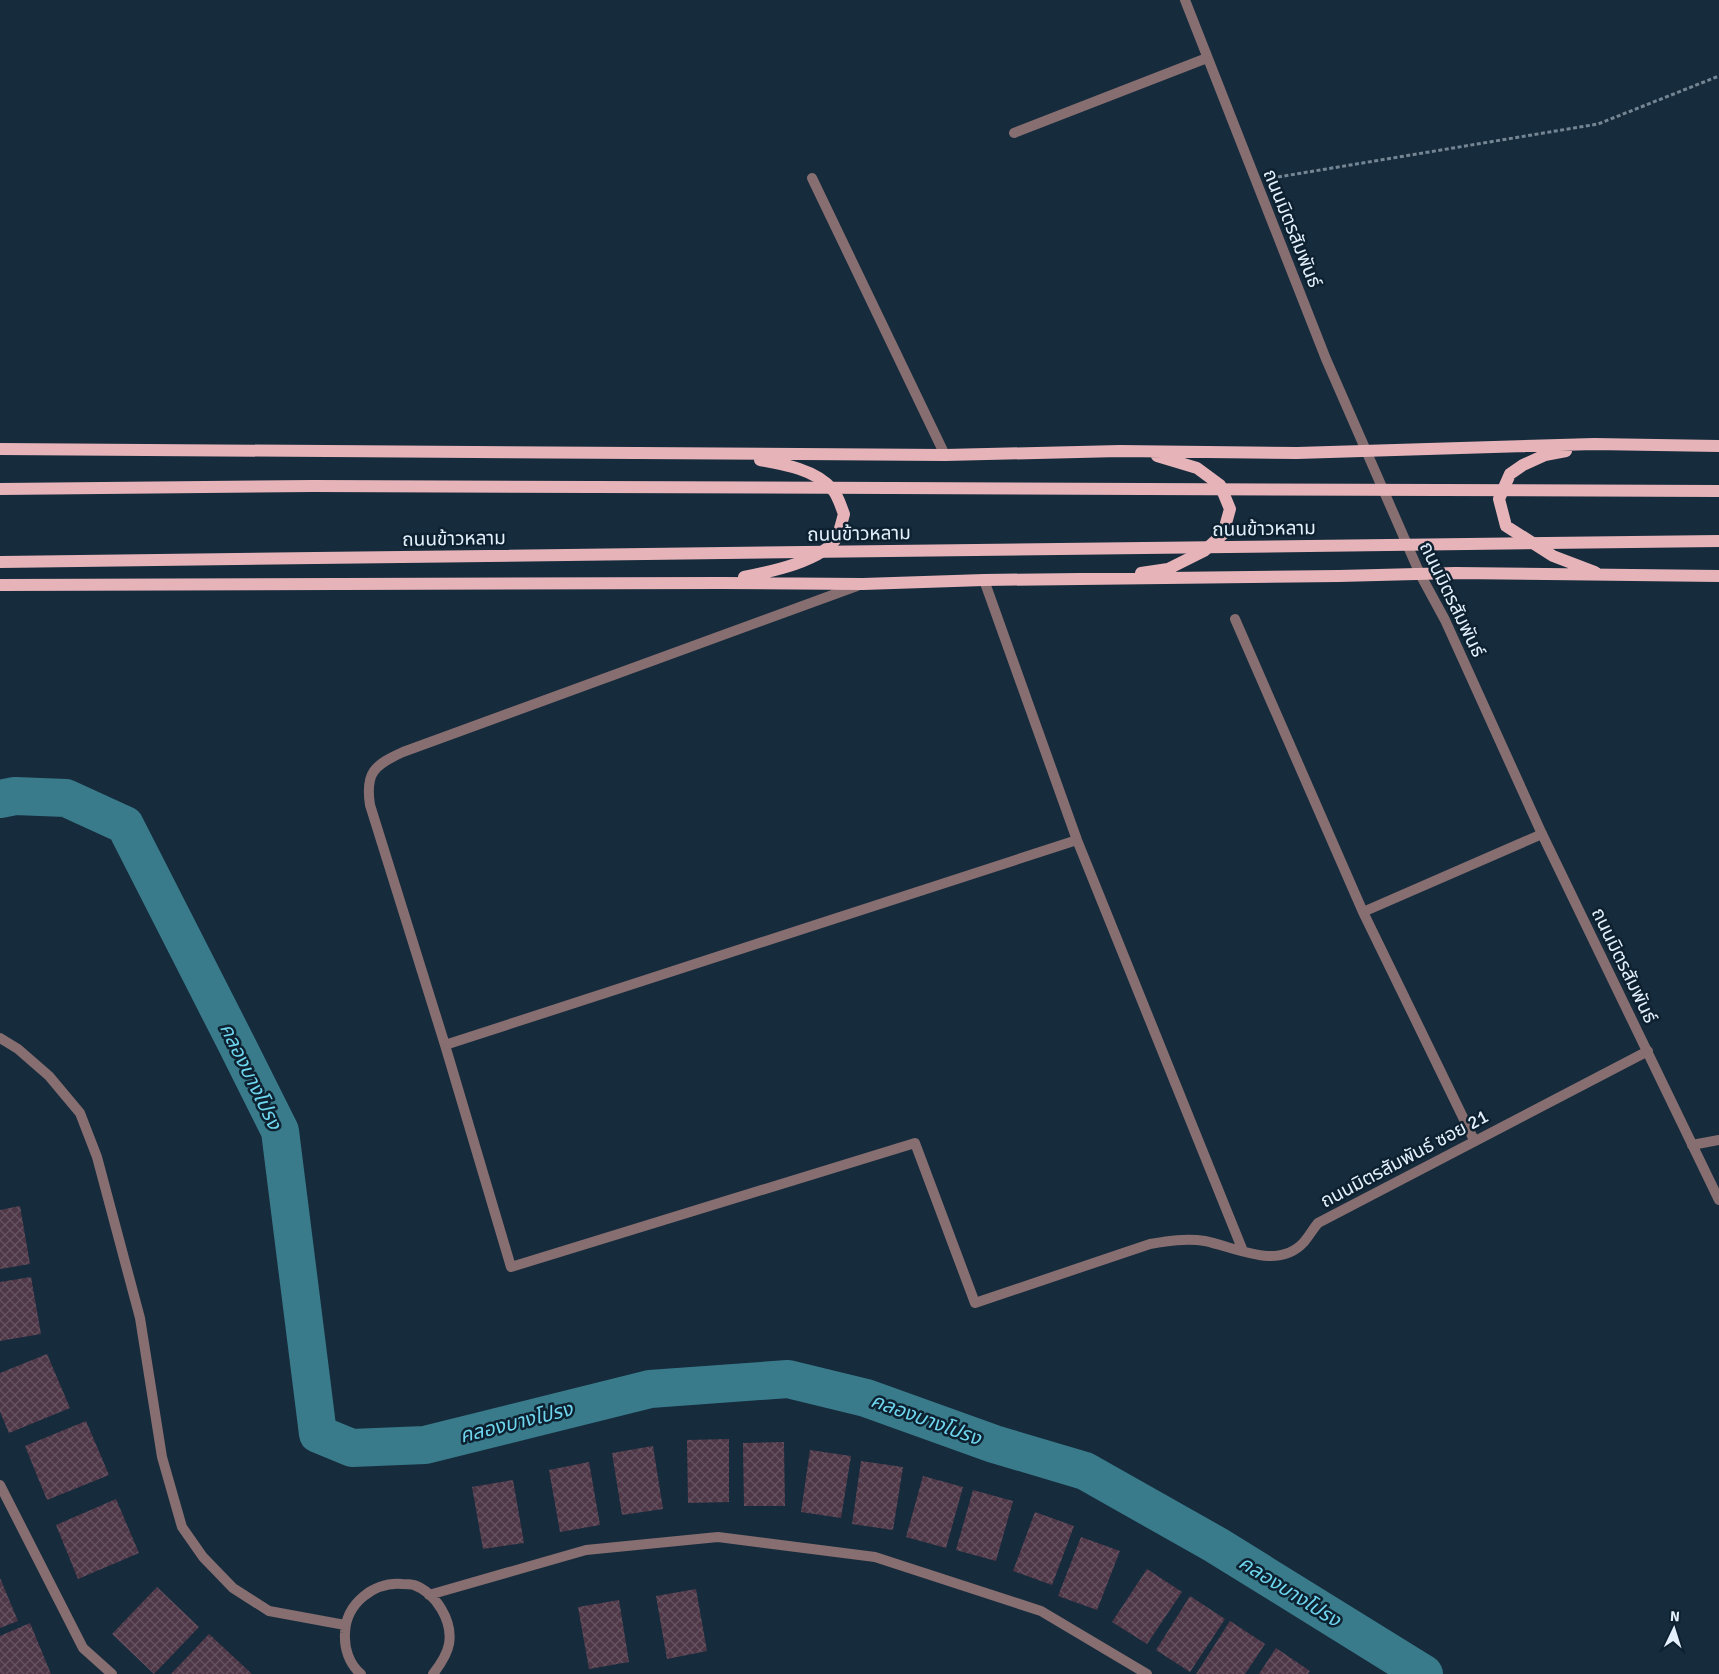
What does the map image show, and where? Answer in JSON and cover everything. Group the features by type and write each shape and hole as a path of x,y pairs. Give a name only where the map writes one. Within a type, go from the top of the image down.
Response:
{"main road":[{"path":"1594,444 1545,456 1523,464 1510,474 1499,499 1506,526 1553,556 1605,575"},
{"path":"0,449 720,452 945,455 1120,451 1297,453 1594,444 1719,446"},
{"path":"1103,580 1168,569 1204,550 1223,534 1230,509 1220,484 1197,468 1163,457 1120,451"},
{"path":"720,452 780,463 810,472 833,489 844,514 836,538 818,555 781,569 721,583"},
{"name":"ถนนข้าวหลาม","path":"0,488 313,486 1719,491"},
{"name":"ถนนข้าวหลาม","path":"0,562 1719,541"},
{"path":"0,585 863,584 984,580 1103,580 1420,574 1719,576"}],"street":[{"name":"ถนนมิตรสัมพันธ์","path":"1185,0 1326,360 1420,574 1446,620 1542,834 1719,1200"},
{"path":"1014,133 1207,58"},
{"path":"812,178 945,455"},
{"path":"984,580 1077,840 1243,1251"},
{"path":"863,584 402,752 385,760 372,771 367,788 370,805 445,1045 1077,840"},
{"path":"1235,619 1363,912 1474,1140"},
{"path":"1363,912 1542,834"},
{"path":"0,1038 18,1049 49,1076 80,1113 97,1157 140,1318 162,1457 182,1527 203,1557 233,1588 269,1611 345,1625"},
{"name":"ถนนมิตรสัมพันธ์ ซอย 21","path":"445,1045 511,1267 915,1143 975,1303 1150,1244 1181,1239 1196,1240 1267,1256 1288,1253 1303,1243 1318,1223 1648,1051"},
{"path":"1692,1145 1719,1140"},
{"path":"0,1485 83,1648 112,1674"},
{"path":"429,1595 586,1550 718,1537 876,1557 1041,1611 1147,1674"},
{"path":"361,1674 348,1658 344,1642 345,1625 351,1610 361,1597 377,1588 395,1584 413,1585 429,1595 441,1608 448,1625 449,1643 443,1661 433,1674"}],"path":[{"path":"1255,180 1598,124 1719,76"}],"building":[{"path":"20,1206 30,1264 0,1269 0,1210"},
{"path":"31,1277 41,1334 0,1341 0,1282"},
{"path":"47,1354 70,1408 9,1433 0,1412 0,1373"},
{"path":"86,1421 109,1475 47,1500 25,1446"},
{"path":"729,1439 729,1502 688,1503 687,1440"},
{"path":"784,1442 785,1506 744,1506 743,1443"},
{"path":"653,1446 663,1509 622,1515 612,1453"},
{"path":"810,1450 851,1456 841,1518 801,1512"},
{"path":"861,1461 903,1467 893,1530 852,1524"},
{"path":"589,1462 600,1525 560,1532 549,1470"},
{"path":"923,1476 963,1487 946,1548 906,1537"},
{"path":"513,1480 524,1543 483,1549 472,1487"},
{"path":"973,1490 1013,1501 996,1561 956,1550"},
{"path":"116,1499 139,1553 78,1579 56,1525"},
{"path":"1035,1512 1074,1526 1052,1585 1013,1571"},
{"path":"1081,1537 1120,1551 1097,1610 1058,1596"},
{"path":"1147,1569 1182,1592 1147,1644 1112,1622"},
{"path":"0,1578 18,1621 0,1628"},
{"path":"157,1587 199,1627 154,1674 112,1634"},
{"path":"696,1589 707,1651 667,1659 656,1596"},
{"path":"1190,1596 1225,1619 1190,1672 1156,1650"},
{"path":"619,1600 629,1662 589,1669 578,1607"},
{"path":"1230,1621 1265,1644 1245,1674 1196,1674"},
{"path":"30,1623 51,1674 0,1674 0,1636"},
{"path":"209,1634 252,1674 171,1674"},
{"path":"1276,1648 1310,1671 1308,1674 1259,1674"}],"waterway":[{"name":"คลองบางโปรง","path":"0,799 15,796 66,798 125,825 236,1043 280,1131 318,1434 352,1448 425,1445 650,1389 788,1379 866,1398 994,1444 1085,1471 1216,1545 1424,1674"}]}
